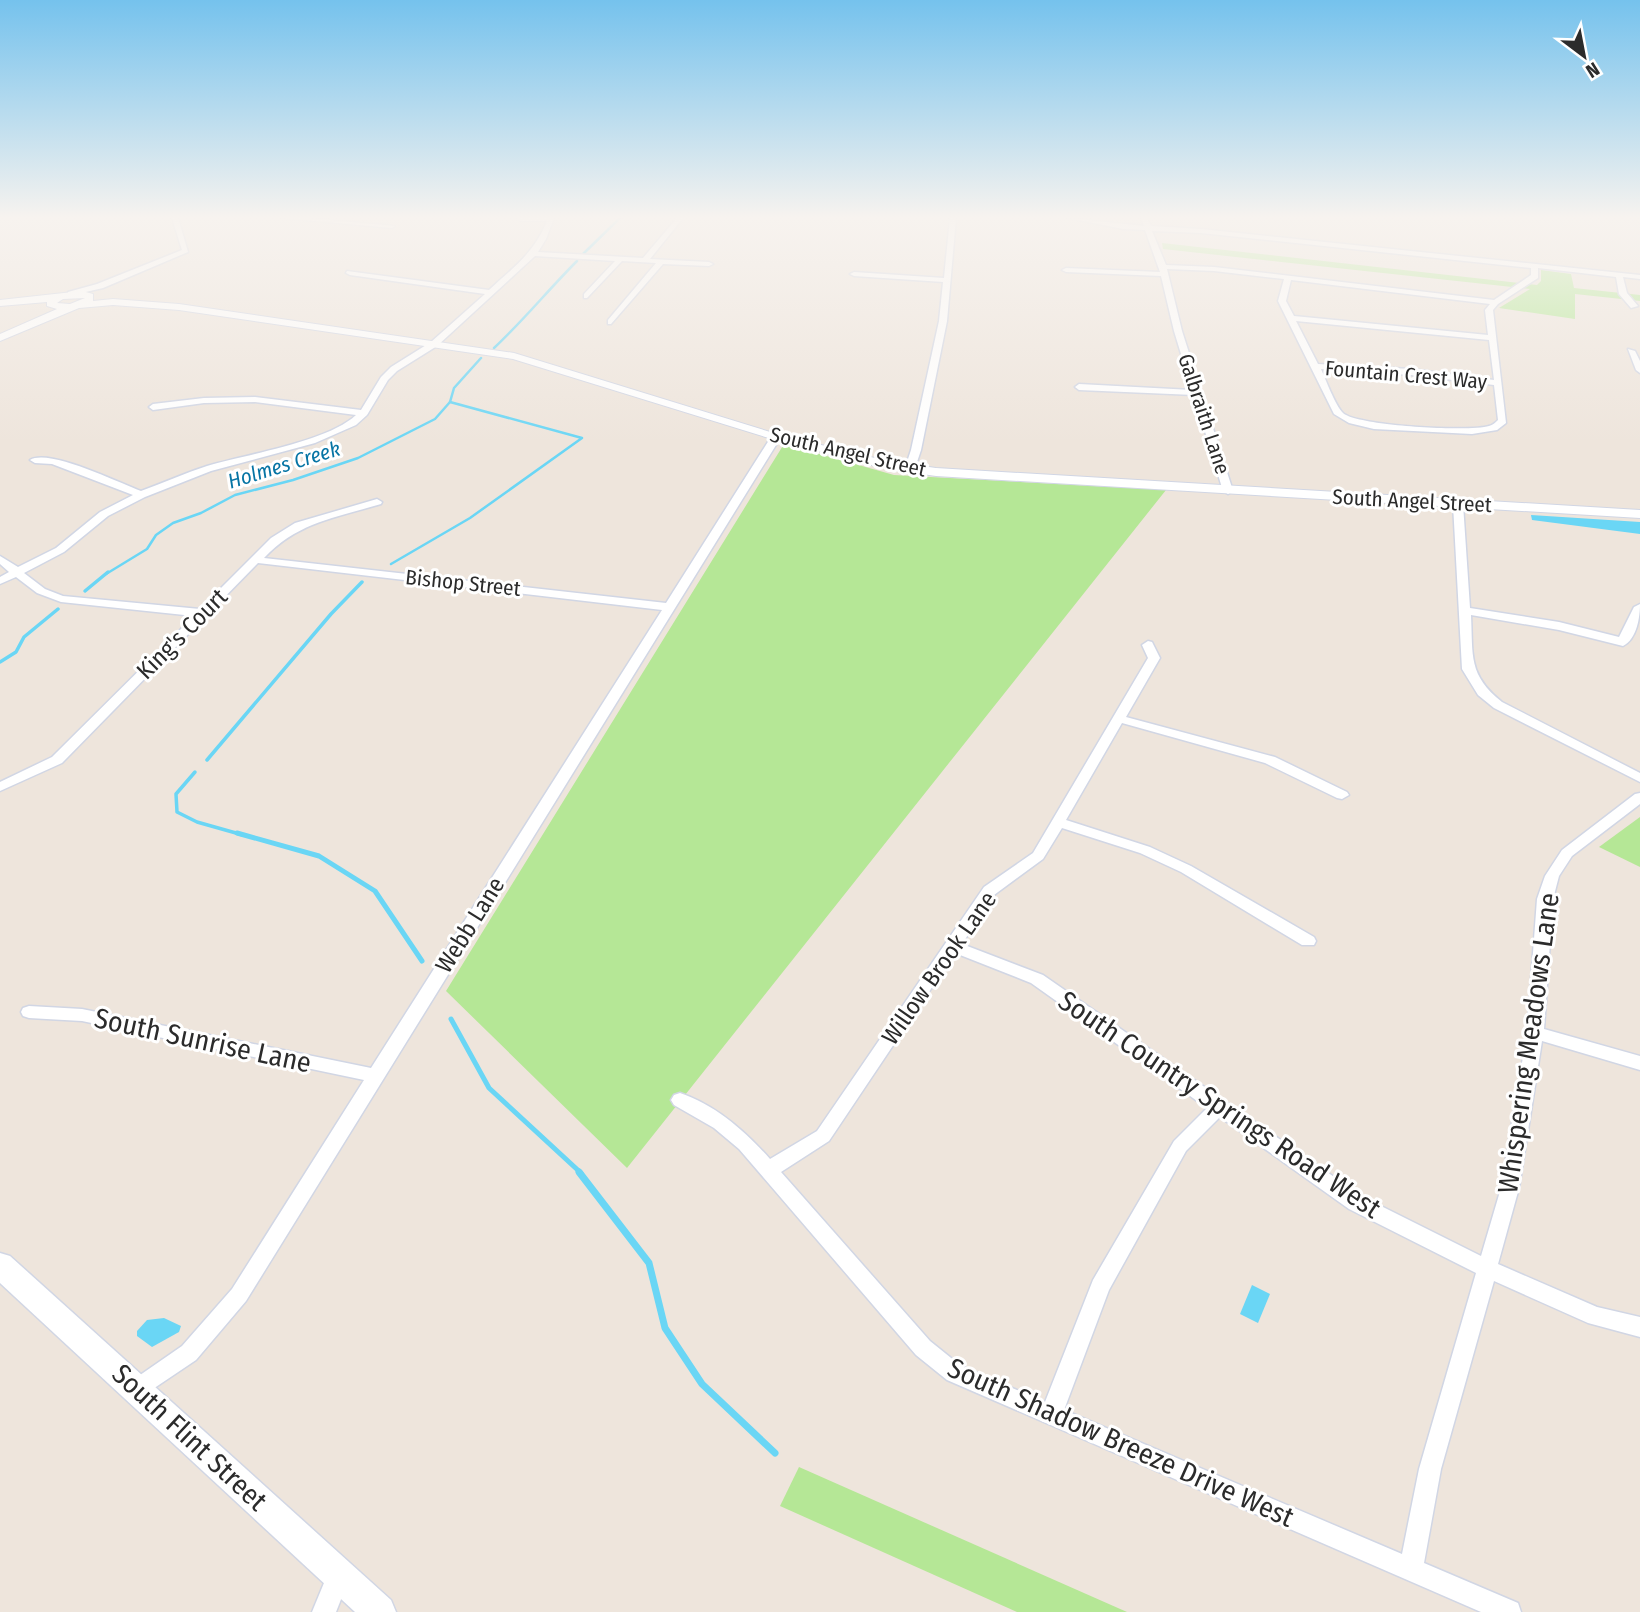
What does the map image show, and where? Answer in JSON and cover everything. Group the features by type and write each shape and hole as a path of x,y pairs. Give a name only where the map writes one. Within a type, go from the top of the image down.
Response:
{"main road":[{"name":"South Flint Street","path":"0,1265 379,1612"}],"street":[{"path":"0,338 43,316 90,298 94,293"},
{"path":"0,581 60,550 104,514 141,495 208,469 312,441 353,423 364,413 384,379 394,369 434,344 490,293"},
{"path":"611,322 635,293"},
{"path":"910,468 943,321 946,293"},
{"name":"Galbraith Lane","path":"1169,293 1178,331 1228,491"},
{"path":"1284,293 1282,301 1289,318 1339,414 1352,421 1386,427 1472,431 1494,428 1503,421 1489,310 1495,302 1510,293"},
{"path":"1422,293 1495,302"},
{"path":"1623,293 1634,306"},
{"path":"43,316 52,302 71,294"},
{"name":"South Angel Street","path":"71,294 113,302 179,307 514,356 776,437 887,465 1228,491 1640,514"},
{"path":"0,303 52,302 75,305"},
{"name":"South Angel Street","path":"75,305 113,302"},
{"path":"1289,318 1492,338"},
{"path":"1631,351 1640,370"},
{"name":"Fountain Crest Way","path":"1313,366 1411,372 1498,383"},
{"path":"1079,387 1197,393"},
{"path":"153,407 233,398 292,402 326,410 364,413"},
{"name":"Webb Lane","path":"138,1389 189,1353 239,1295 776,437"},
{"path":"35,460 53,461 141,495"},
{"name":"King's Court","path":"0,787 57,760 275,540 299,525 377,502"},
{"path":"1458,504 1468,670 1482,692 1525,721 1640,778"},
{"path":"0,559 19,571 41,592 61,599 202,613"},
{"name":"Bishop Street","path":"256,560 669,607"},
{"path":"1465,611 1559,626 1623,642 1640,607"},
{"name":"Willow Brook Lane","path":"768,1170 823,1136 989,891 1038,856 1154,658 1148,645"},
{"path":"1117,718 1270,760 1342,795"},
{"name":"Whispering Meadows Lane","path":"1412,1570 1430,1469 1510,1188 1535,1033 1545,899 1552,876 1567,853 1640,797"},
{"path":"1058,822 1145,850 1186,869 1308,941"},
{"name":"South Country Springs Road West","path":"952,946 1037,979 1356,1203 1486,1268 1595,1316 1640,1327"},
{"name":"South Sunrise Lane","path":"29,1012 82,1015 375,1076"},
{"path":"1535,1033 1640,1063"},
{"name":"South Shadow Breeze Drive West","path":"680,1100 720,1123 745,1144 923,1348 954,1373 1509,1612"},
{"path":"1051,1415 1100,1286 1180,1146 1219,1107"},
{"path":"324,1612 339,1574"}],"green space":[{"path":"1523,293 1623,293 1640,295 1640,301 1575,294 1575,319 1499,308"},
{"path":"784,444 894,475 1166,490 627,1168 446,991"},
{"path":"1640,817 1640,867 1599,847"},
{"path":"799,1467 1127,1612 1017,1612 780,1506"}],"water":[{"path":"1531,515 1640,522 1640,534 1532,520"},
{"path":"1252,1285 1270,1294 1258,1323 1240,1314"},
{"path":"164,1318 181,1326 179,1332 152,1347 137,1336 137,1331 147,1320"}],"waterway":[{"name":"Holmes Creek","path":"494,348 547,293"},
{"name":"Holmes Creek","path":"450,402 454,388 481,358"},
{"name":"Holmes Creek","path":"106,574 147,549 156,535 173,523 201,513 235,495 293,480 358,458 435,419 450,402"},
{"path":"391,564 470,518 582,438 450,402"},
{"name":"Holmes Creek","path":"85,591 108,572"},
{"path":"207,760 331,614 362,582"},
{"name":"Holmes Creek","path":"0,662 16,652 24,637 58,609"},
{"path":"195,772 176,794 177,812 197,822 243,835"},
{"path":"237,833 319,856 375,891 422,961"},
{"path":"451,1019 489,1088 581,1173"},
{"path":"579,1172 649,1263 665,1328 702,1384 775,1453"}]}
